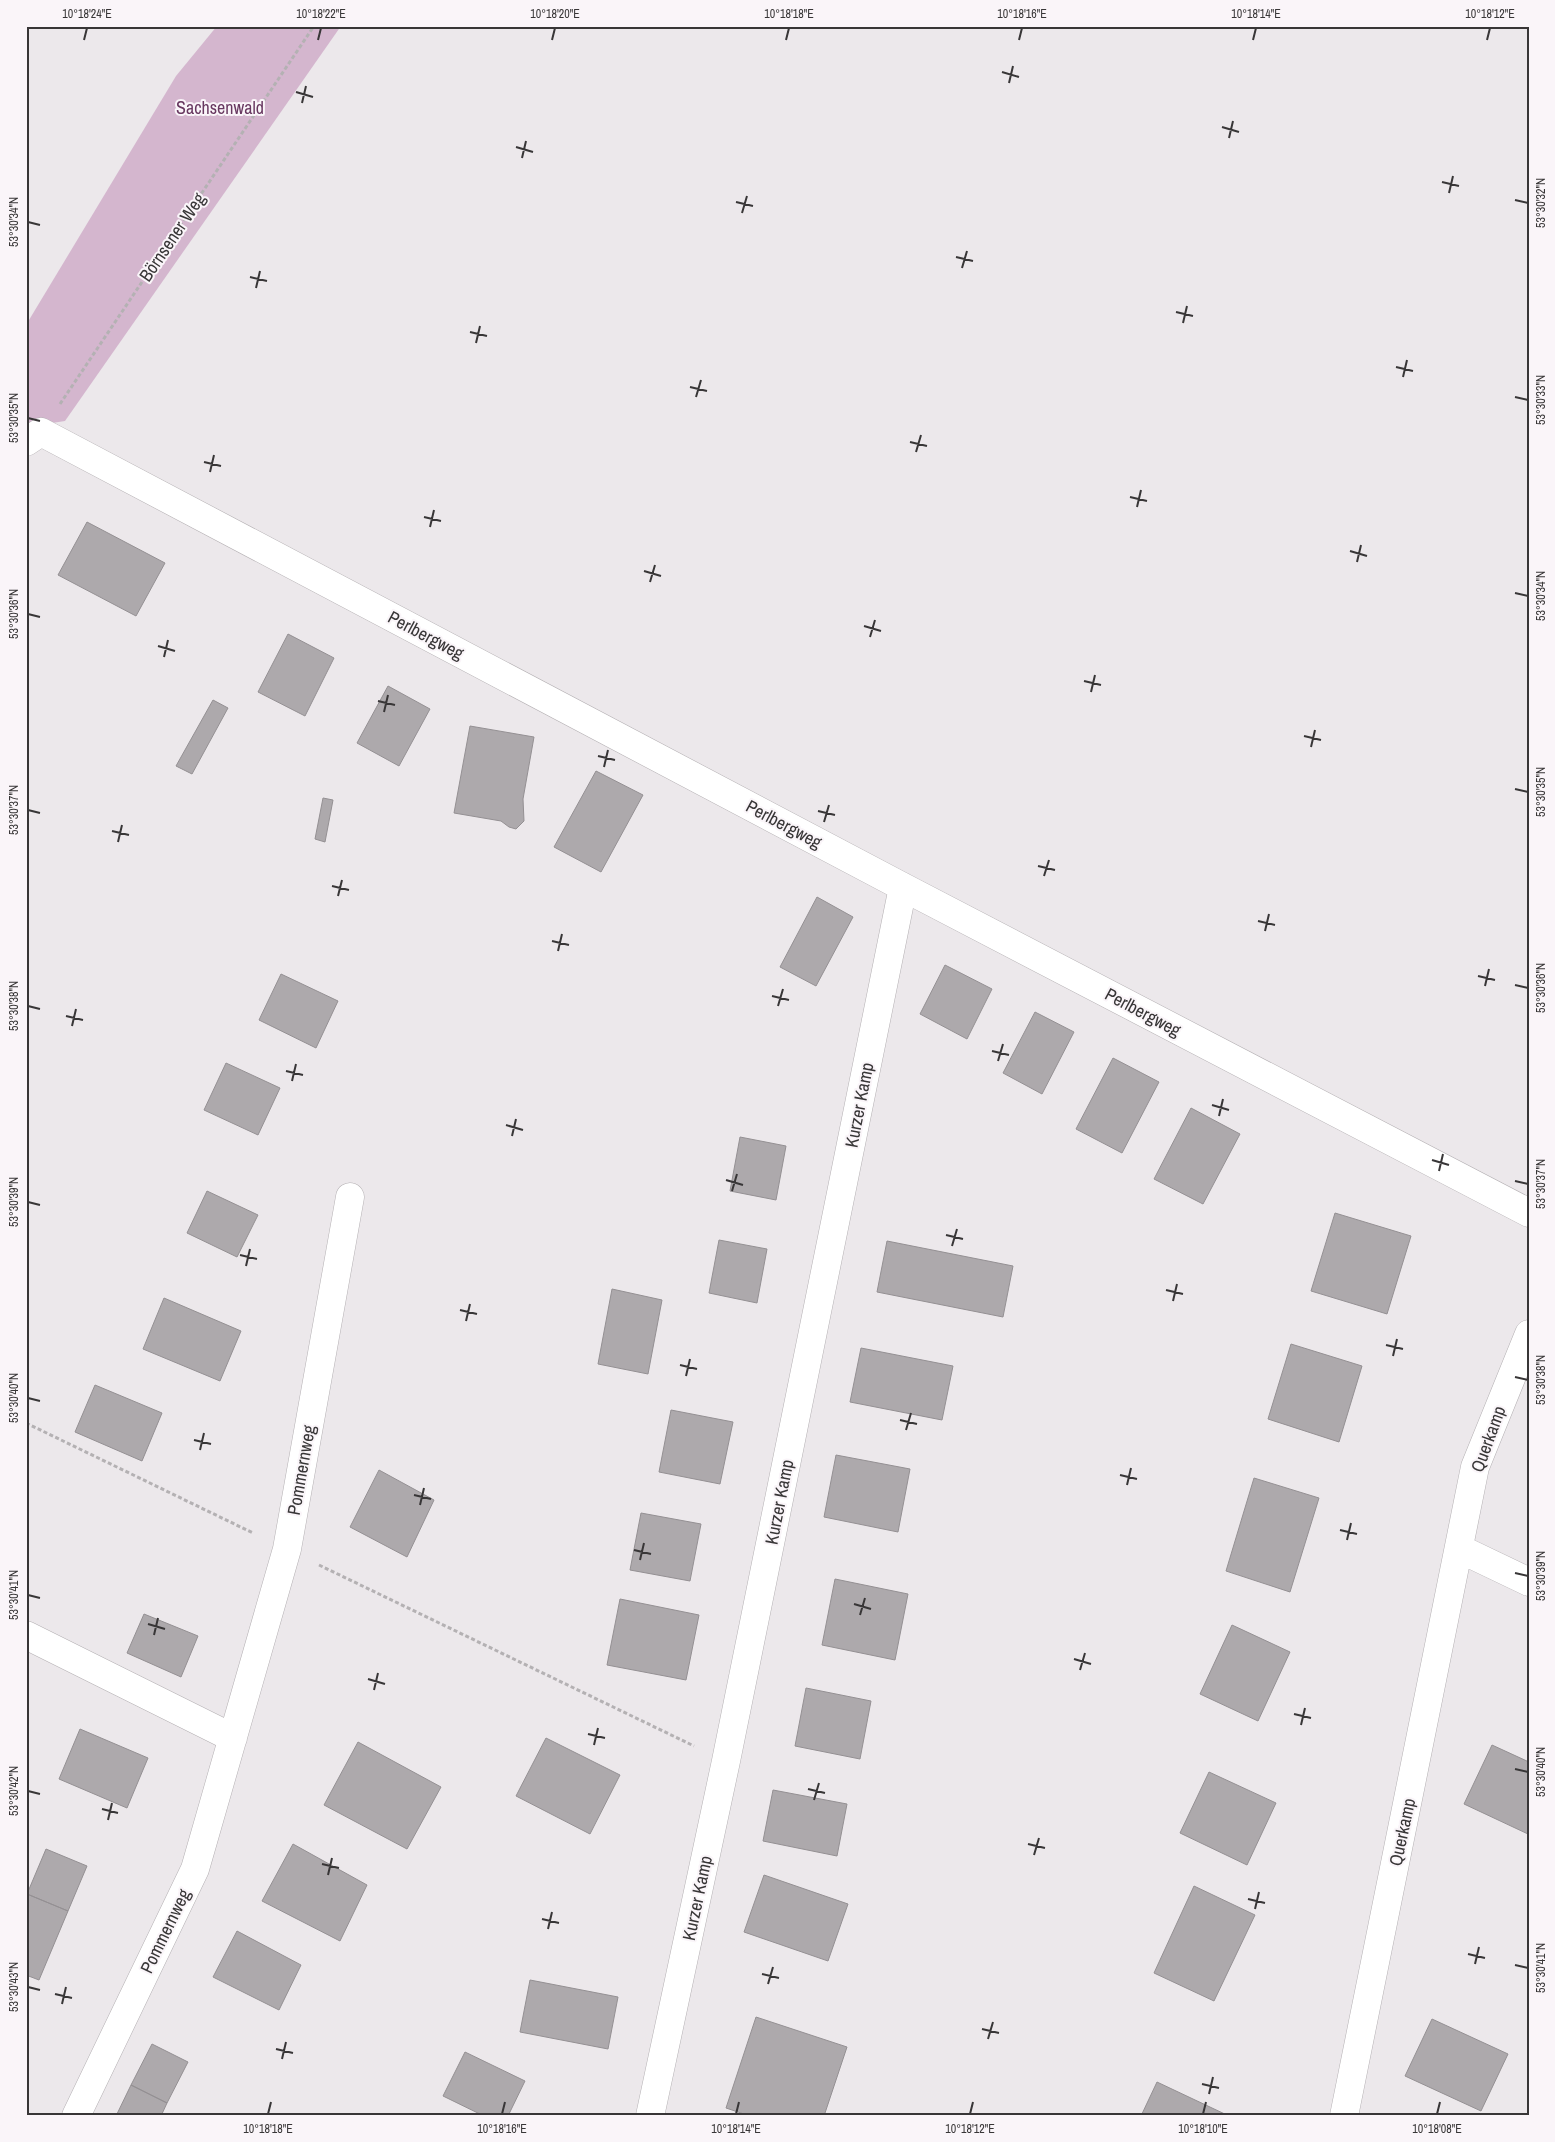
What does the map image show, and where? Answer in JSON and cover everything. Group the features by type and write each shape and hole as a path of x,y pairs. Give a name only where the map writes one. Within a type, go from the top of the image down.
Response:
{"street":[{"name":"Perlbergweg","path":"34,437 1529,1213"},
{"name":"Kurzer Kamp","path":"650,2116 726,1761 903,887"},
{"name":"Pommernweg","path":"76,2116 195,1869 287,1549 350,1197"},
{"name":"Querkamp","path":"1344,2116 1476,1467 1529,1334"},
{"path":"1460,1548 1529,1582"},
{"path":"26,1635 233,1738"}],"path":[{"name":"Börnsener Weg","path":"34,437 314,26"},
{"path":"26,1423 726,1761"}],"green space":[{"name":"Sachsenwald","path":"217,26 341,26 65,421 26,427 26,325 176,76"}],"building":[{"path":"87,522 165,563 136,616 58,575"},
{"path":"288,634 334,658 305,716 258,692"},
{"path":"388,686 430,709 399,766 357,743"},
{"path":"213,700 228,708 192,774 176,766"},
{"path":"470,726 534,737 523,799 524,821 516,829 509,827 501,821 454,813"},
{"path":"596,771 643,795 601,872 554,847"},
{"path":"323,798 333,800 325,842 315,839"},
{"path":"817,897 853,917 816,986 780,967"},
{"path":"945,965 992,989 967,1039 920,1014"},
{"path":"281,974 338,1001 316,1048 259,1020"},
{"path":"1035,1012 1074,1032 1042,1094 1003,1073"},
{"path":"1113,1058 1159,1082 1122,1153 1076,1129"},
{"path":"226,1063 280,1088 258,1135 204,1110"},
{"path":"1191,1108 1240,1134 1203,1204 1154,1179"},
{"path":"740,1137 786,1146 776,1200 730,1191"},
{"path":"207,1191 258,1215 237,1257 187,1233"},
{"path":"1335,1213 1411,1236 1387,1314 1311,1291"},
{"path":"719,1240 767,1249 757,1303 709,1293"},
{"path":"887,1241 1013,1266 1003,1317 877,1292"},
{"path":"612,1289 662,1300 648,1374 598,1364"},
{"path":"164,1298 241,1331 220,1381 143,1349"},
{"path":"1291,1344 1362,1366 1339,1442 1268,1419"},
{"path":"861,1348 953,1366 942,1420 850,1402"},
{"path":"95,1385 162,1413 142,1461 75,1432"},
{"path":"671,1410 733,1422 720,1484 659,1472"},
{"path":"836,1455 910,1469 898,1532 824,1517"},
{"path":"379,1470 434,1500 407,1557 350,1527"},
{"path":"1254,1478 1319,1498 1290,1592 1226,1571"},
{"path":"641,1513 701,1524 690,1581 630,1570"},
{"path":"835,1579 908,1594 895,1660 822,1645"},
{"path":"620,1599 699,1615 686,1680 607,1665"},
{"path":"144,1614 198,1636 181,1677 127,1653"},
{"path":"1232,1625 1290,1652 1258,1721 1200,1694"},
{"path":"806,1688 871,1701 860,1759 795,1746"},
{"path":"80,1729 148,1758 127,1808 59,1779"},
{"path":"546,1738 620,1775 590,1834 516,1796"},
{"path":"358,1742 441,1787 407,1849 324,1805"},
{"path":"1492,1745 1529,1762 1528,1834 1464,1804"},
{"path":"1209,1772 1276,1803 1247,1865 1180,1833"},
{"path":"773,1790 847,1804 837,1856 763,1841"},
{"path":"293,1844 367,1885 340,1941 262,1901"},
{"path":"46,1849 87,1866 68,1911 27,1894"},
{"path":"764,1875 848,1904 828,1961 744,1932"},
{"path":"1194,1886 1255,1915 1214,2001 1154,1973"},
{"path":"27,1894 68,1911 39,1980 26,1975"},
{"path":"237,1931 301,1965 279,2010 213,1977"},
{"path":"530,1980 618,1997 608,2049 520,2032"},
{"path":"756,2017 847,2047 824,2116 750,2116 726,2108"},
{"path":"1432,2019 1508,2054 1481,2111 1405,2076"},
{"path":"152,2044 188,2062 167,2103 131,2085"},
{"path":"465,2052 525,2081 508,2116 484,2116 443,2096"},
{"path":"1157,2082 1229,2116 1141,2116"},
{"path":"131,2085 167,2103 161,2116 116,2116"}]}
